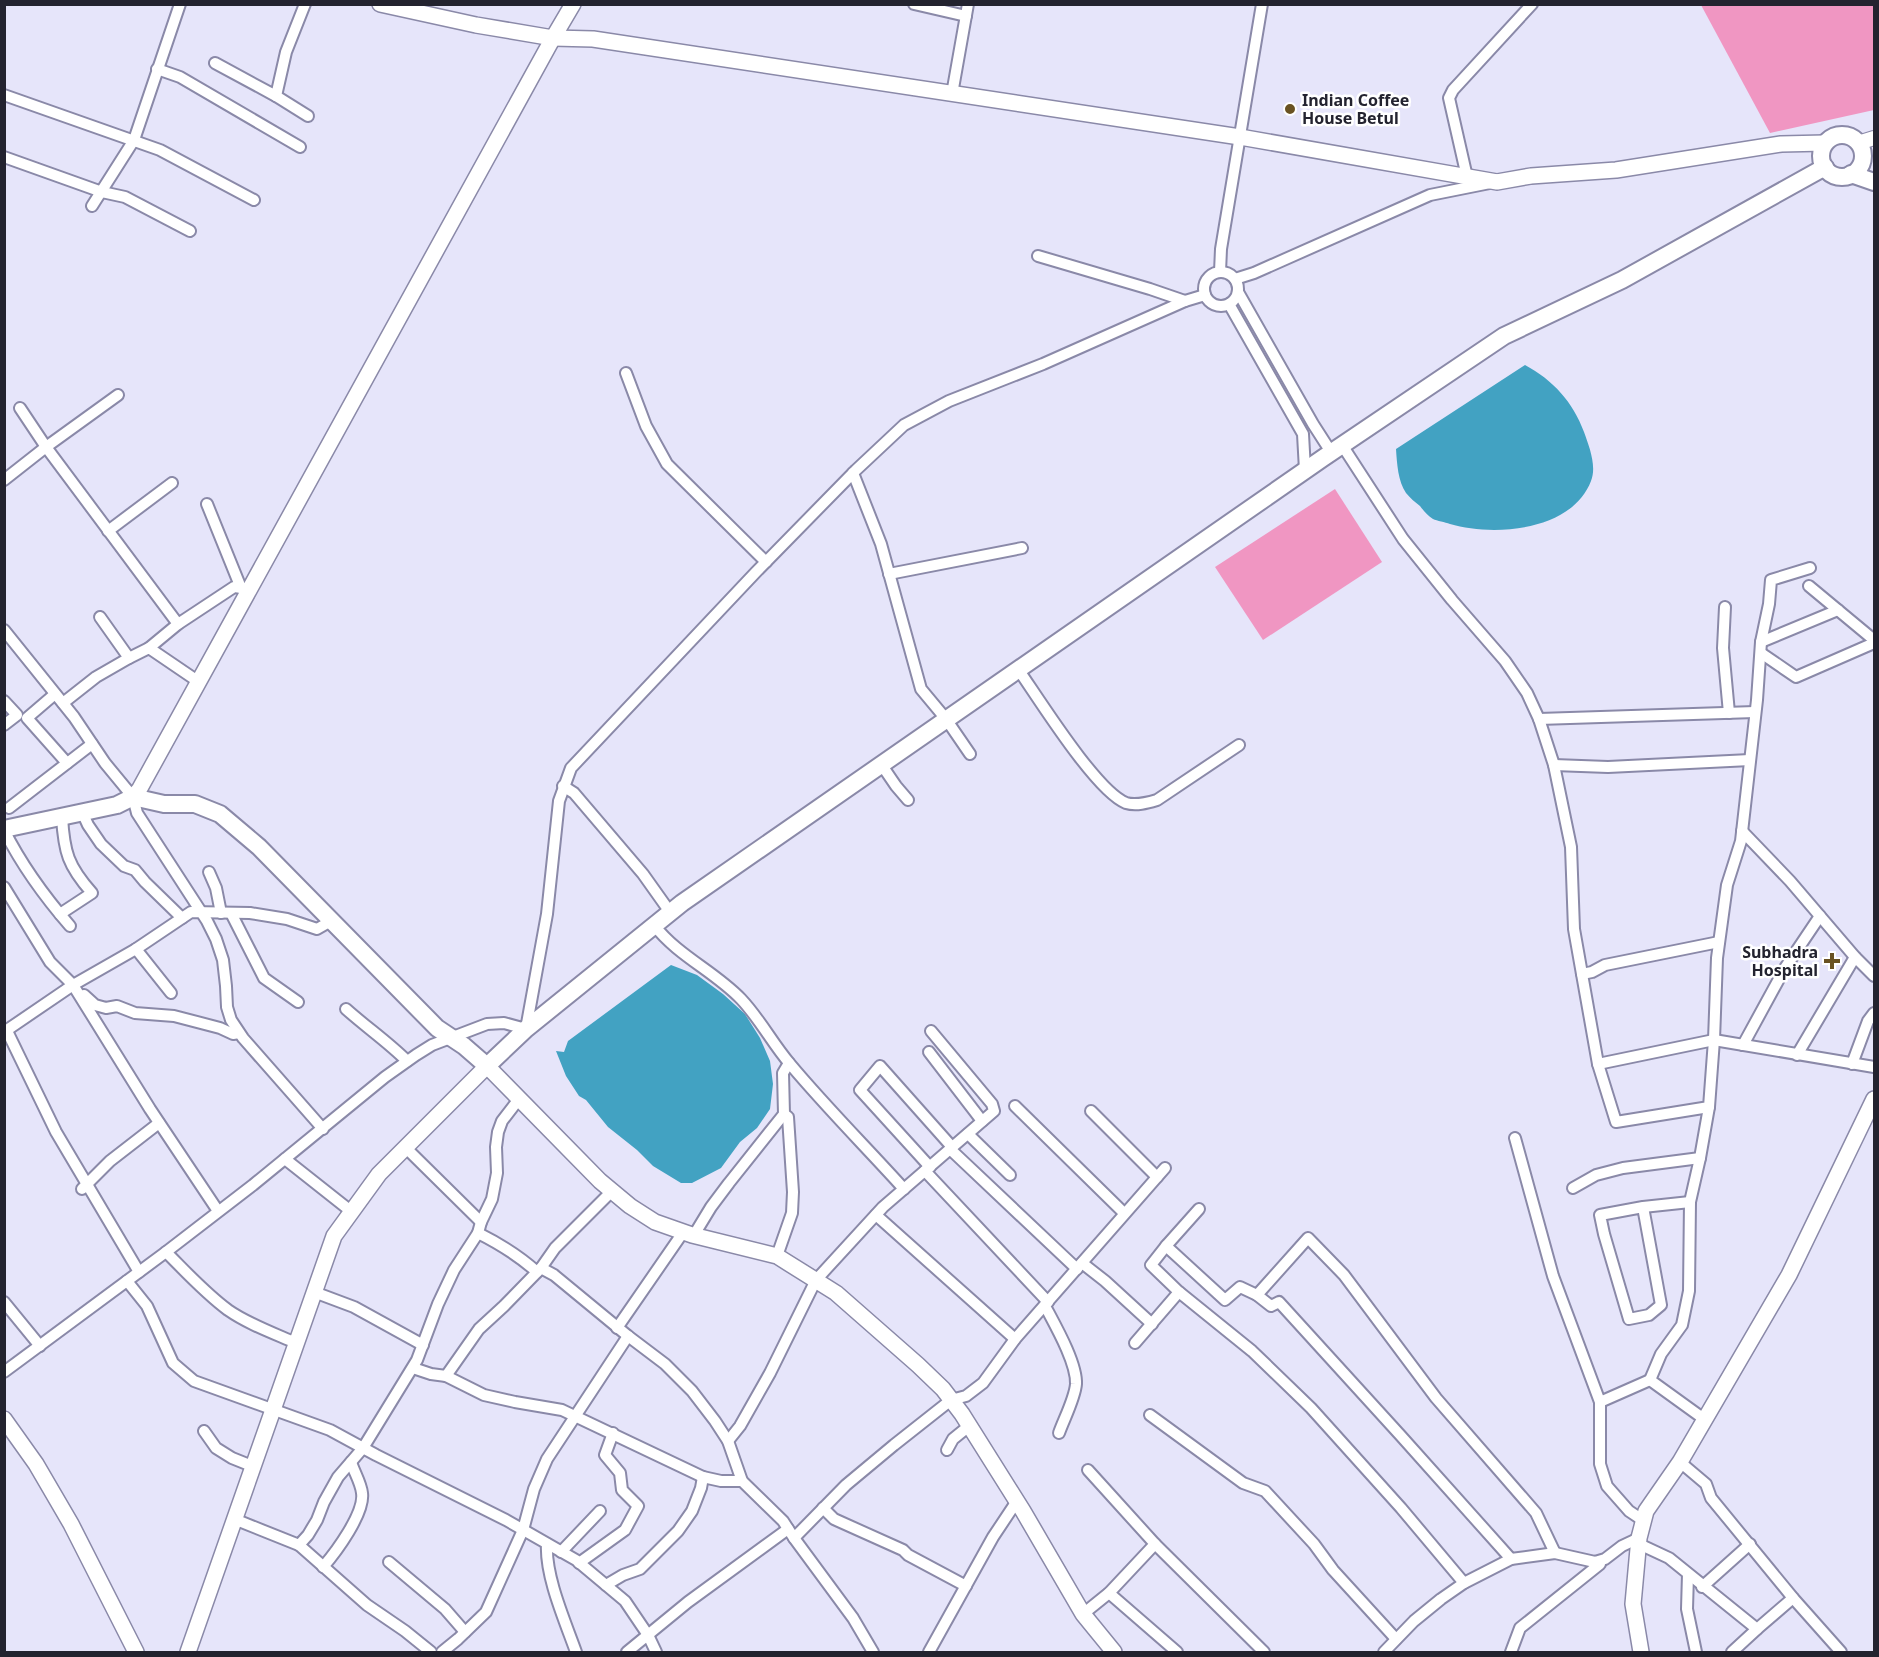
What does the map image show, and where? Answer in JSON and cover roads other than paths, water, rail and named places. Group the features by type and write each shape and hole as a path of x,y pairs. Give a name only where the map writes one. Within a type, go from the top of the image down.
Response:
{"main road":[{"path":"380,4 476,25 553,38 593,39 1240,137 1497,182 1531,176 1616,170 1781,144 1826,143"},
{"path":"9,828 117,805 133,797 139,790 199,682 246,588 573,4"},
{"path":"1840,135 1853,138 1861,149 1862,162 1859,168 1851,174 1840,177 1834,175 1825,167 1821,159 1821,152 1826,143 1840,135"},
{"path":"188,1653 334,1236 379,1174 526,1029 670,912 1305,470 1504,336 1622,280 1825,167"},
{"path":"1851,174 1875,182"},
{"path":"133,797 164,804 195,804 220,814 259,848 437,1028 464,1046 487,1066 612,1191 630,1206 655,1222 777,1256 836,1293 878,1328 943,1389 951,1400 1017,1501 1083,1614 1114,1653"},
{"path":"1641,1653 1633,1604 1639,1541 1646,1511 1680,1462 1790,1275 1875,1099"},
{"path":"4,1419 36,1464 71,1524 136,1653"}],"street":[{"path":"92,206 134,140 180,4"},
{"path":"276,96 286,52 305,4"},
{"path":"914,4 967,10 951,94"},
{"path":"1220,272 1221,249 1262,4"},
{"path":"1467,177 1449,98 1453,90 1532,4"},
{"path":"215,63 308,116"},
{"path":"157,69 180,77 300,147"},
{"path":"4,95 160,150 254,200"},
{"path":"1858,143 1875,138"},
{"path":"4,157 102,192 125,197 190,231"},
{"path":"1235,279 1254,273 1431,195 1497,182"},
{"path":"1038,256 1185,301"},
{"path":"1238,292 1231,303 1221,306 1212,303 1205,295 1205,285 1210,276 1220,272 1228,273 1235,279 1238,292 1313,424 1337,448 1403,539 1505,661 1527,693 1539,719 1554,765 1571,847 1574,929 1598,1064 1616,1122 1709,1107"},
{"path":"4,1372 166,1252 285,1160 407,1061 432,1045 487,1024 504,1023 526,1029 547,915 559,801 571,768 766,562 904,424 949,401 1043,364 1185,301 1205,295"},
{"path":"1229,304 1303,434 1305,470"},
{"path":"626,373 646,426 668,464 766,562"},
{"path":"4,480 118,395"},
{"path":"20,408 46,447 178,624"},
{"path":"853,473 881,544 921,689 946,719 970,754"},
{"path":"108,531 172,483"},
{"path":"68,763 27,718 149,648 178,624 234,587 246,588 207,504"},
{"path":"889,574 1022,548"},
{"path":"1600,1402 1650,1380 1661,1354 1682,1325 1689,1291 1690,1202 1709,1107 1717,958 1727,885 1741,841 1761,647 1771,580 1810,568"},
{"path":"1761,647 1796,677 1874,638 1809,586"},
{"path":"1725,607 1723,648 1730,713"},
{"path":"1761,647 1838,609"},
{"path":"100,616 129,658"},
{"path":"6,634 59,699 105,763 133,797 136,813 216,939 223,960 227,1007 231,1020 239,1033 323,1129"},
{"path":"149,648 199,682"},
{"path":"1018,669 1086,765 1110,793 1126,803 1143,804 1157,800 1239,745"},
{"path":"4,701 17,715 4,725"},
{"path":"1539,719 1755,712"},
{"path":"70,926 18,858 9,828 7,806 92,744"},
{"path":"1554,765 1608,767 1750,760"},
{"path":"881,764 908,800"},
{"path":"563,786 574,793 643,874 670,912"},
{"path":"82,812 101,844 124,866 135,870 182,918"},
{"path":"60,914 92,893 71,866 64,843 62,817"},
{"path":"1742,831 1790,881 1855,957 1875,976"},
{"path":"209,873 226,913 264,978 298,1002"},
{"path":"4,887 50,962 95,1005 106,1008 117,1006 135,1013 174,1016 220,1028 232,1034 239,1033"},
{"path":"139,1272 84,1187 6,1031 73,985 136,949 191,912 250,913 317,929 331,921"},
{"path":"1743,1045 1785,968 1820,916"},
{"path":"654,925 664,939 740,998 789,1063 904,1188"},
{"path":"1582,974 1605,965 1719,942"},
{"path":"136,949 171,993"},
{"path":"1797,1055 1855,957"},
{"path":"73,985 159,1123 218,1211"},
{"path":"346,1009 390,1044 407,1061"},
{"path":"1852,1064 1868,1021 1875,1013"},
{"path":"728,1441 740,1426 770,1373 816,1281 904,1188 994,1111 992,1104 931,1031"},
{"path":"1598,1064 1714,1040 1875,1067"},
{"path":"928,1052 982,1121"},
{"path":"617,1328 784,1114 783,1073 789,1063"},
{"path":"1059,1433 1076,1386 1075,1373 1047,1304 860,1090 880,1066 951,1148 1079,1266 1105,1281 1152,1324"},
{"path":"299,1545 308,1535 338,1477 363,1448 412,1368 454,1270 480,1228 492,1199 496,1185 498,1132 502,1121 519,1099"},
{"path":"1015,1106 1124,1213"},
{"path":"627,1653 687,1602 791,1533 951,1400 966,1396 983,1383 1015,1340 1161,1172 1090,1111"},
{"path":"777,1256 792,1212 791,1135 788,1117 784,1114"},
{"path":"84,1187 110,1161 159,1123"},
{"path":"968,1134 1011,1175"},
{"path":"1515,1138 1553,1276 1600,1402 1600,1464 1607,1486 1629,1511 1644,1521"},
{"path":"405,1148 480,1228 539,1270 554,1275 617,1328 665,1364 692,1391 728,1441 742,1481 783,1521 853,1618 873,1653"},
{"path":"1573,1188 1596,1175 1623,1168 1700,1158"},
{"path":"285,1160 352,1212"},
{"path":"446,1376 480,1329 539,1270 555,1248 612,1191"},
{"path":"1643,1207 1661,1305 1649,1315 1629,1319 1600,1215 1643,1207 1690,1202"},
{"path":"1199,1209 1150,1265 1179,1292 1252,1351 1311,1408 1401,1508 1464,1583"},
{"path":"876,1215 1015,1340"},
{"path":"1257,1295 1308,1238 1344,1275 1436,1398 1536,1513 1555,1553"},
{"path":"1166,1246 1225,1300 1240,1287 1257,1295 1271,1306 1278,1302 1296,1319 1511,1559"},
{"path":"166,1252 201,1288 227,1309 296,1344"},
{"path":"128,1281 147,1306 173,1363 194,1381 330,1430 524,1530 579,1563 625,1601 648,1635 656,1653"},
{"path":"314,1292 354,1308 423,1345"},
{"path":"1135,1344 1179,1292"},
{"path":"4,1302 40,1346"},
{"path":"442,1653 486,1612 524,1530 534,1489 547,1459 628,1336"},
{"path":"412,1368 446,1376 484,1395 561,1410 703,1477 721,1481 742,1481"},
{"path":"1650,1380 1704,1419"},
{"path":"1150,1414 1243,1483 1265,1491 1396,1639"},
{"path":"947,1450 953,1439 969,1426"},
{"path":"204,1431 216,1448 252,1466"},
{"path":"579,1563 625,1530 638,1506 622,1490 620,1473 605,1455 613,1433"},
{"path":"323,1567 344,1539 361,1504 362,1494 351,1462"},
{"path":"1680,1462 1706,1484 1711,1498 1841,1653"},
{"path":"1088,1470 1155,1544 1264,1653"},
{"path":"606,1585 623,1575 640,1569 678,1531 692,1511 703,1477"},
{"path":"929,1653 993,1537 1017,1501"},
{"path":"823,1508 834,1518 903,1550 908,1555 966,1586"},
{"path":"561,1552 600,1511"},
{"path":"234,1518 299,1545 367,1605 405,1631 431,1653"},
{"path":"1384,1653 1414,1621 1464,1583 1511,1559 1555,1553 1595,1562 1605,1559 1622,1546 1639,1541 1669,1558 1756,1629"},
{"path":"547,1544 552,1581 576,1653"},
{"path":"1083,1614 1109,1593 1155,1544"},
{"path":"1702,1587 1750,1544"},
{"path":"1511,1653 1521,1628 1600,1564 1600,1560"},
{"path":"389,1562 445,1609 465,1632"},
{"path":"1688,1574 1687,1609 1696,1653"},
{"path":"1109,1593 1177,1653"},
{"path":"1732,1653 1793,1598"}],"water":[{"path":"1525,365 1561,393 1574,411 1584,432 1593,463 1593,475 1581,498 1567,511 1550,520 1509,529 1468,528 1433,519 1409,497 1403,488 1398,472 1396,449"},
{"path":"671,965 697,975 745,1014 760,1038 770,1061 773,1084 770,1109 757,1128 740,1142 721,1168 692,1183 681,1183 653,1166 608,1127 586,1100 579,1096 566,1076 556,1051 564,1052 568,1041"}],"place":[{"name":"Indian Coffee House Betul","path":"1290,109"},
{"name":"Subhadra Hospital","path":"1832,961"}]}
